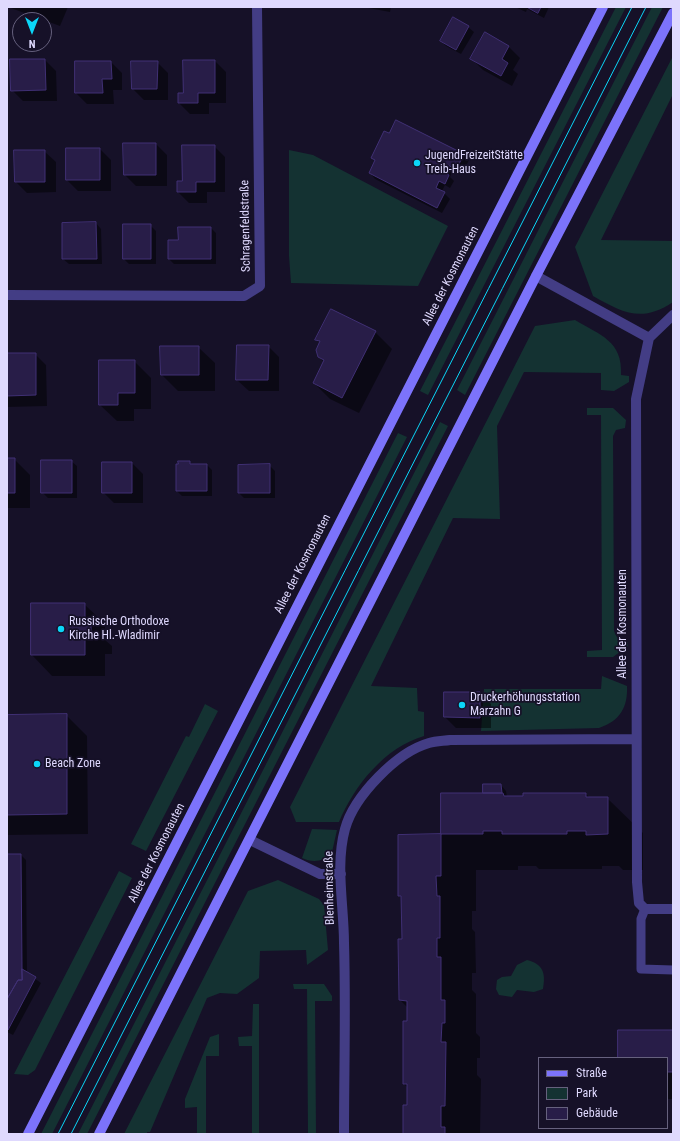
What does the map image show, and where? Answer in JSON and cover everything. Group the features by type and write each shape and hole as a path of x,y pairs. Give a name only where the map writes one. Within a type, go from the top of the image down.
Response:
{"main road":[{"name":"Allee der Kosmonauten","path":"28,1134 603,7"},
{"path":"99,1134 536,276 673,13"}],"street":[{"name":"Schragenfeldstraße","path":"7,294 244,296 260,286 257,7"},
{"path":"536,276 649,338 673,315"},
{"name":"Allee der Kosmonauten","path":"645,909 639,903 637,882 636,399 649,338"},
{"name":"Blenheimstraße","path":"344,1134 344,946 341,874 344,834 355,805 384,771 408,753 429,743 450,740 636,739"},
{"path":"250,840 320,874 341,874"},
{"path":"645,909 673,909"}],"lane":[{"path":"645,909 641,919 641,969 673,970"}],"green space":[{"path":"616,7 626,7 428,395 420,391"},
{"path":"652,7 663,7 465,395 457,390"},
{"path":"673,56 673,94 601,240 673,241 673,302 652,312 642,314 633,313 623,311 593,296 575,247"},
{"path":"289,150 313,155 448,226 418,286 291,283 289,256"},
{"path":"575,320 608,340 618,354 621,363 621,375 629,376 629,382 614,391 601,390 601,373 524,372 497,426 500,519 453,518 371,686 417,688 418,711 424,712 424,736 410,741 396,749 372,770 353,795 339,822 296,822 290,807 535,326"},
{"path":"587,408 613,408 626,420 625,428 616,430 613,436 614,631 619,640 628,642 628,646 613,657 587,657 587,651 602,650 601,415 587,415"},
{"path":"440,422 448,426 87,1134 78,1134"},
{"path":"398,433 407,437 52,1134 41,1134"},
{"path":"602,676 627,686 624,707 617,717 606,725 599,728 481,731 484,689 601,689"},
{"path":"205,704 218,711 146,851 131,844 186,736 189,737"},
{"path":"312,829 337,830 332,852 322,860 310,861 302,858"},
{"path":"119,871 132,878 35,1070 28,1075 14,1074"},
{"path":"278,880 319,899 324,905 328,950 307,965 306,950 260,951 259,978 237,994 220,993 207,998 150,1132 147,1132 147,1134 124,1134 248,891"},
{"path":"527,960 537,964 542,970 544,978 543,989 534,992 517,990 512,997 499,995 496,989 497,980 502,977 511,976 517,965"},
{"path":"293,984 324,984 332,996 332,1001 315,1001 316,1134 308,1134 307,989 294,989"},
{"path":"253,1004 259,1004 259,1134 252,1134 252,1046 239,1046 238,1037 252,1036"},
{"path":"219,1034 219,1056 206,1056 206,1134 197,1134 197,1107 185,1108 185,1099 210,1037"}],"building":[{"path":"527,7 541,7 538,13"},
{"path":"453,17 469,26 456,50 440,41"},
{"path":"485,32 509,46 502,59 508,63 501,76 470,59"},
{"path":"10,59 45,59 46,90 11,91"},
{"path":"183,60 215,60 215,93 198,93 198,103 178,103 178,93 183,93"},
{"path":"75,61 111,61 112,79 102,79 103,93 75,93"},
{"path":"131,61 158,61 157,89 132,89"},
{"name":"JugendFreizeitStätte Treib-Haus","path":"396,120 464,154 456,170 448,165 444,173 449,175 445,184 439,181 436,188 445,192 437,208 369,173 375,160 371,158 384,131 389,133"},
{"path":"123,143 156,143 156,175 124,175"},
{"path":"182,145 215,145 215,182 196,182 196,192 177,192 177,181 182,181"},
{"path":"66,148 100,148 100,180 66,180"},
{"path":"14,150 45,150 45,182 15,182"},
{"path":"96,222 97,259 62,259 62,223"},
{"path":"123,224 151,224 151,259 123,259"},
{"path":"178,227 211,227 211,259 168,259 168,240 178,240"},
{"path":"331,309 376,331 342,398 313,383 324,360 318,357 316,350 320,341 315,340"},
{"path":"237,345 269,345 268,380 236,380"},
{"path":"160,346 199,346 199,375 161,375"},
{"path":"7,353 36,353 36,395 7,396"},
{"path":"99,360 135,360 135,393 118,393 118,405 99,405"},
{"path":"7,458 15,458 15,493 7,493"},
{"path":"41,460 72,460 72,493 41,493"},
{"path":"178,461 190,461 190,464 207,464 207,491 176,491 176,464 178,464"},
{"path":"102,462 132,462 132,493 102,493"},
{"path":"270,464 270,493 238,493 238,465"},
{"name":"Russische Orthodoxe Kirche Hl.-Wladimir","path":"31,603 85,603 85,624 91,624 91,634 85,634 85,655 31,655"},
{"name":"Druckerhöhungsstation Marzahn G","path":"444,692 480,692 480,718 444,717"},
{"name":"Beach Zone","path":"67,714 67,814 7,815 7,715"},
{"path":"483,784 501,784 502,793 483,793"},
{"path":"441,793 503,793 504,796 523,796 523,793 586,793 586,797 608,797 608,834 586,835 586,831 567,831 567,834 502,834 502,831 483,831 483,834 441,834"},
{"path":"441,834 441,876 436,876 437,896 440,896 440,938 437,938 437,957 441,957 441,1000 445,1000 445,1023 442,1023 441,1042 446,1042 445,1106 441,1106 441,1127 445,1127 445,1134 403,1134 403,1105 407,1105 407,1084 403,1084 403,1021 407,1021 407,1001 399,1000 398,939 402,939 401,896 398,896 398,835"},
{"path":"7,854 21,854 22,980 18,980 7,999"},
{"path":"22,969 36,977 8,1030 7,999 18,980 22,980"},
{"path":"618,1030 673,1030 673,1072 668,1072 668,1057 618,1057"}],"tram line":[{"path":"58,1134 632,7"},
{"path":"71,1134 646,7"}],"place":[{"name":"JugendFreizeitStätte Treib-Haus","path":"417,163"},
{"name":"Russische Orthodoxe Kirche Hl.-Wladimir","path":"61,629"},
{"name":"Druckerhöhungsstation Marzahn G","path":"462,705"},
{"name":"Beach Zone","path":"37,764"}]}
